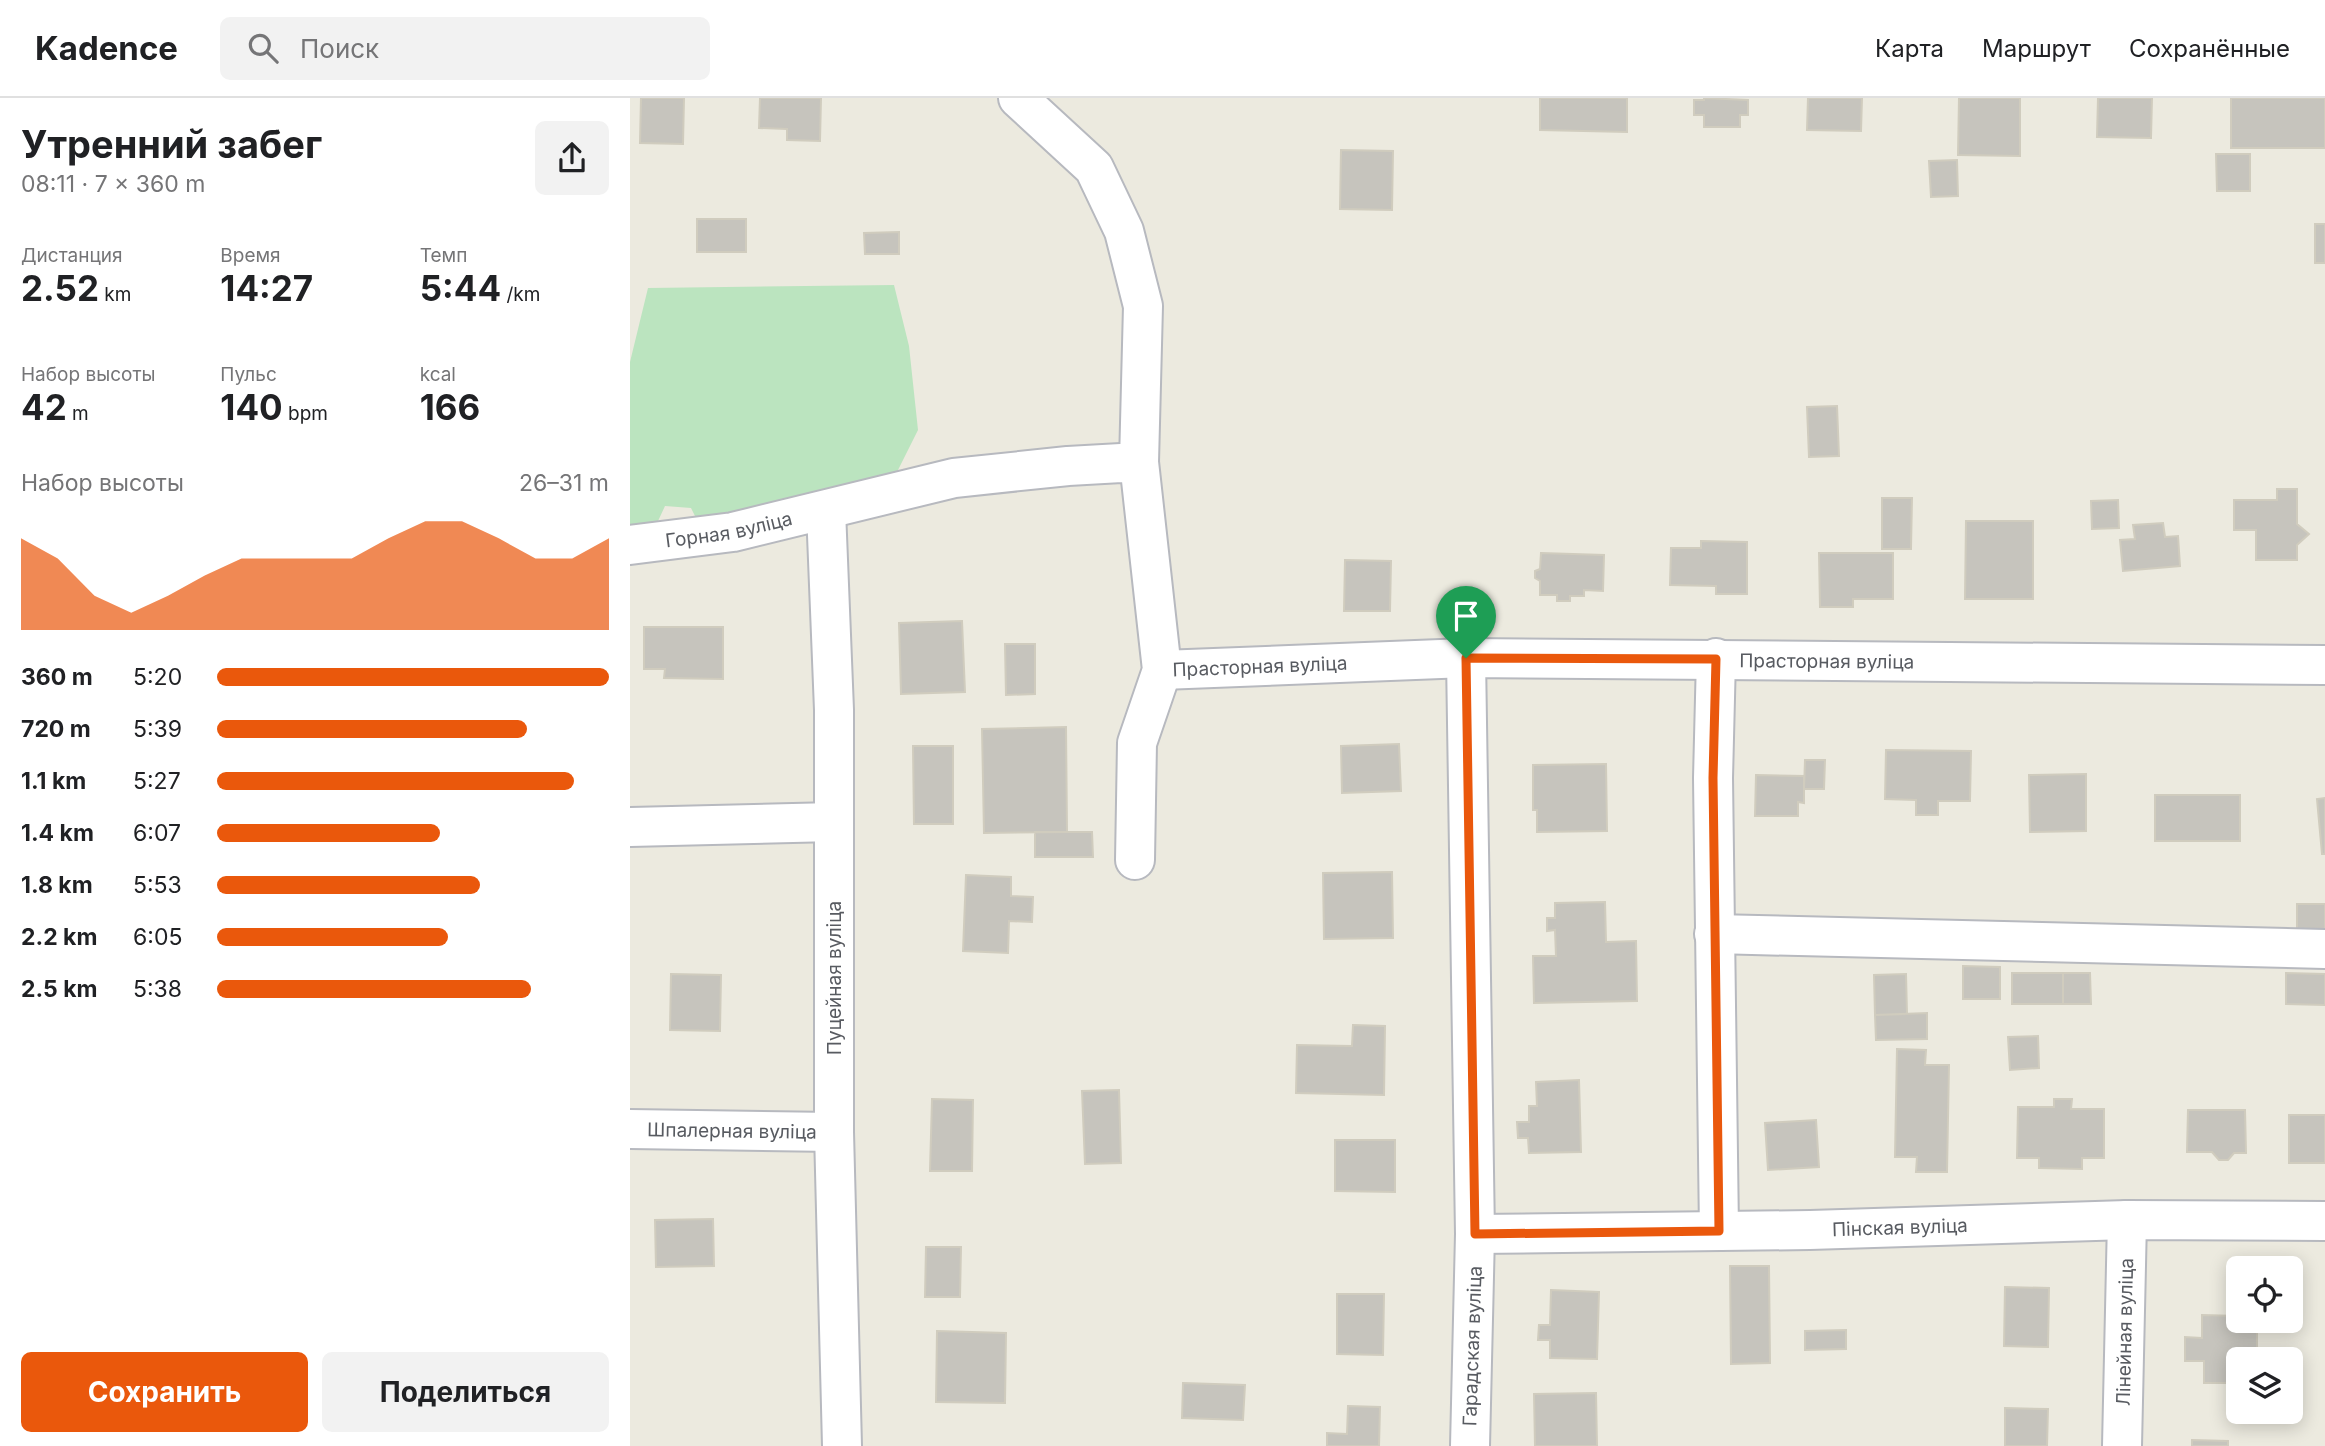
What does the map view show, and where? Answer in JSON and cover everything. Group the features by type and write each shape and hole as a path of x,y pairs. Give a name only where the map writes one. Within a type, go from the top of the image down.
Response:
{"street":[{"path":"1018,98 1094,168 1124,231 1143,306 1139,462 1162,670 1137,743 1135,860"},
{"name":"Горная вуліца","path":"630,545 733,532 954,478 1068,466 1139,462"},
{"name":"Пуцейная вуліца","path":"826,510 834,710 834,1132 842,1446"},
{"name":"Прасторная вуліца","path":"1162,670 1466,658 2325,665"},
{"name":"Гарадская вуліца","path":"1466,658 1475,1234 1469,1446"},
{"path":"1716,659 1713,778 1719,1231"},
{"path":"630,827 834,822"},
{"path":"1714,934 2325,949"},
{"name":"Шпалерная вуліца","path":"630,1129 834,1132"},
{"name":"Пінская вуліца","path":"1475,1234 1719,1231 2127,1220 2325,1221"},
{"name":"Лінейная вуліца","path":"2122,1446 2127,1220"}],"green space":[{"path":"894,285 909,346 918,430 891,484 703,532 691,508 665,506 652,534 630,538 630,362 648,288"}],"building":[{"path":"641,98 684,98 683,144 640,143"},
{"path":"760,98 821,98 820,141 787,140 787,129 759,128"},
{"path":"1540,98 1627,98 1627,132 1540,130"},
{"path":"1808,98 1862,98 1861,131 1807,130"},
{"path":"1959,98 2020,98 2020,156 1958,155"},
{"path":"2098,98 2152,98 2151,138 2097,137"},
{"path":"2231,98 2325,98 2325,148 2231,148"},
{"path":"1694,100 1748,100 1748,115 1740,115 1740,127 1704,127 1704,115 1694,115"},
{"path":"1341,150 1393,151 1392,210 1340,209"},
{"path":"2216,154 2250,154 2250,191 2217,191"},
{"path":"1957,160 1958,196 1931,197 1929,161"},
{"path":"697,219 746,219 746,252 697,252"},
{"path":"2315,224 2325,224 2325,263 2315,263"},
{"path":"899,232 899,254 865,254 864,233"},
{"path":"1837,406 1839,456 1809,457 1807,407"},
{"path":"2277,489 2297,489 2297,524 2309,534 2297,545 2297,560 2256,560 2256,530 2234,530 2234,500 2277,500"},
{"path":"1882,498 1912,498 1911,549 1882,549"},
{"path":"2118,500 2119,528 2092,529 2091,501"},
{"path":"1966,521 2033,521 2033,599 1965,599"},
{"path":"2163,523 2165,537 2178,536 2180,566 2123,571 2120,540 2135,539 2133,525"},
{"path":"1701,541 1747,542 1747,594 1716,594 1716,586 1670,585 1671,548 1701,548"},
{"path":"1541,553 1604,555 1603,591 1584,590 1584,596 1570,596 1570,601 1557,601 1557,595 1540,595 1540,581 1535,578 1535,571 1540,569"},
{"path":"1819,553 1893,553 1893,599 1853,599 1853,607 1820,607"},
{"path":"1345,560 1391,561 1390,611 1344,611"},
{"path":"962,621 965,692 901,694 899,623"},
{"path":"644,627 723,627 723,679 664,678 665,669 644,669"},
{"path":"1005,644 1035,644 1035,694 1006,695"},
{"path":"1066,727 1067,832 984,833 982,729"},
{"path":"1399,744 1401,791 1342,793 1341,746"},
{"path":"913,746 953,746 953,824 914,824"},
{"path":"1886,750 1971,751 1970,801 1938,801 1938,815 1916,815 1916,800 1885,799"},
{"path":"1805,760 1825,760 1824,789 1804,789"},
{"path":"1606,764 1607,831 1537,832 1537,810 1533,810 1533,765"},
{"path":"2086,774 2086,831 2030,832 2029,775"},
{"path":"1756,775 1804,776 1804,803 1798,802 1798,816 1755,816"},
{"path":"2155,795 2240,795 2240,841 2155,841"},
{"path":"2325,798 2325,854 2322,854 2317,799"},
{"path":"1035,832 1092,832 1093,857 1035,857"},
{"path":"1392,872 1393,938 1324,939 1323,873"},
{"path":"966,875 1011,877 1011,896 1033,897 1032,922 1009,921 1008,953 963,951"},
{"path":"1605,902 1606,942 1636,941 1637,1001 1534,1003 1533,956 1556,956 1555,930 1547,931 1547,918 1555,918 1555,903"},
{"path":"2297,904 2325,904 2325,932 2297,932"},
{"path":"1963,966 2000,967 2000,999 1963,999"},
{"path":"2012,973 2063,973 2063,1004 2012,1004"},
{"path":"2063,973 2090,973 2091,1004 2063,1004"},
{"path":"2286,973 2325,974 2325,1005 2286,1004"},
{"path":"671,974 721,975 720,1031 670,1030"},
{"path":"1906,974 1907,1014 1875,1015 1874,975"},
{"path":"1927,1013 1927,1039 1876,1040 1875,1015"},
{"path":"1353,1025 1385,1026 1384,1095 1296,1093 1297,1045 1352,1046"},
{"path":"2038,1036 2039,1068 2010,1070 2008,1037"},
{"path":"1897,1049 1926,1050 1925,1065 1949,1065 1947,1172 1916,1172 1917,1157 1895,1157"},
{"path":"1579,1080 1581,1152 1529,1153 1528,1138 1518,1138 1517,1122 1529,1122 1529,1106 1537,1106 1536,1082"},
{"path":"1119,1090 1121,1163 1085,1164 1082,1091"},
{"path":"932,1099 973,1100 972,1171 930,1171"},
{"path":"2054,1099 2072,1099 2071,1109 2104,1109 2104,1158 2082,1158 2082,1169 2039,1168 2039,1158 2017,1158 2018,1107 2054,1107"},
{"path":"2188,1110 2245,1110 2246,1153 2234,1153 2228,1160 2219,1160 2212,1152 2187,1152"},
{"path":"2289,1115 2325,1115 2325,1163 2289,1163"},
{"path":"1816,1120 1819,1167 1768,1170 1765,1123"},
{"path":"1335,1140 1395,1140 1395,1192 1335,1191"},
{"path":"713,1219 714,1266 656,1267 655,1220"},
{"path":"926,1247 961,1247 960,1297 925,1297"},
{"path":"1730,1266 1769,1266 1770,1363 1731,1364"},
{"path":"2005,1287 2049,1288 2048,1347 2004,1346"},
{"path":"1551,1290 1599,1292 1597,1359 1550,1358 1550,1340 1538,1340 1539,1325 1550,1325"},
{"path":"1337,1294 1384,1294 1383,1355 1337,1354"},
{"path":"2202,1315 2226,1316 2226,1333 2257,1333 2257,1347 2226,1347 2226,1383 2204,1383 2204,1361 2185,1361 2185,1337 2202,1338"},
{"path":"1846,1330 1846,1349 1805,1350 1805,1331"},
{"path":"937,1331 1006,1333 1005,1403 936,1402"},
{"path":"1183,1383 1245,1385 1243,1420 1182,1418"},
{"path":"1596,1393 1597,1446 1535,1446 1534,1394"},
{"path":"1348,1406 1380,1407 1379,1446 1327,1446 1327,1433 1347,1434"},
{"path":"2005,1408 2048,1409 2047,1446 2005,1446"},
{"path":"2192,1440 2228,1441 2228,1446 2192,1446"}],"route":[{"path":"1466,658 1716,659 1713,778 1719,1231 1475,1234 1466,658"}]}
